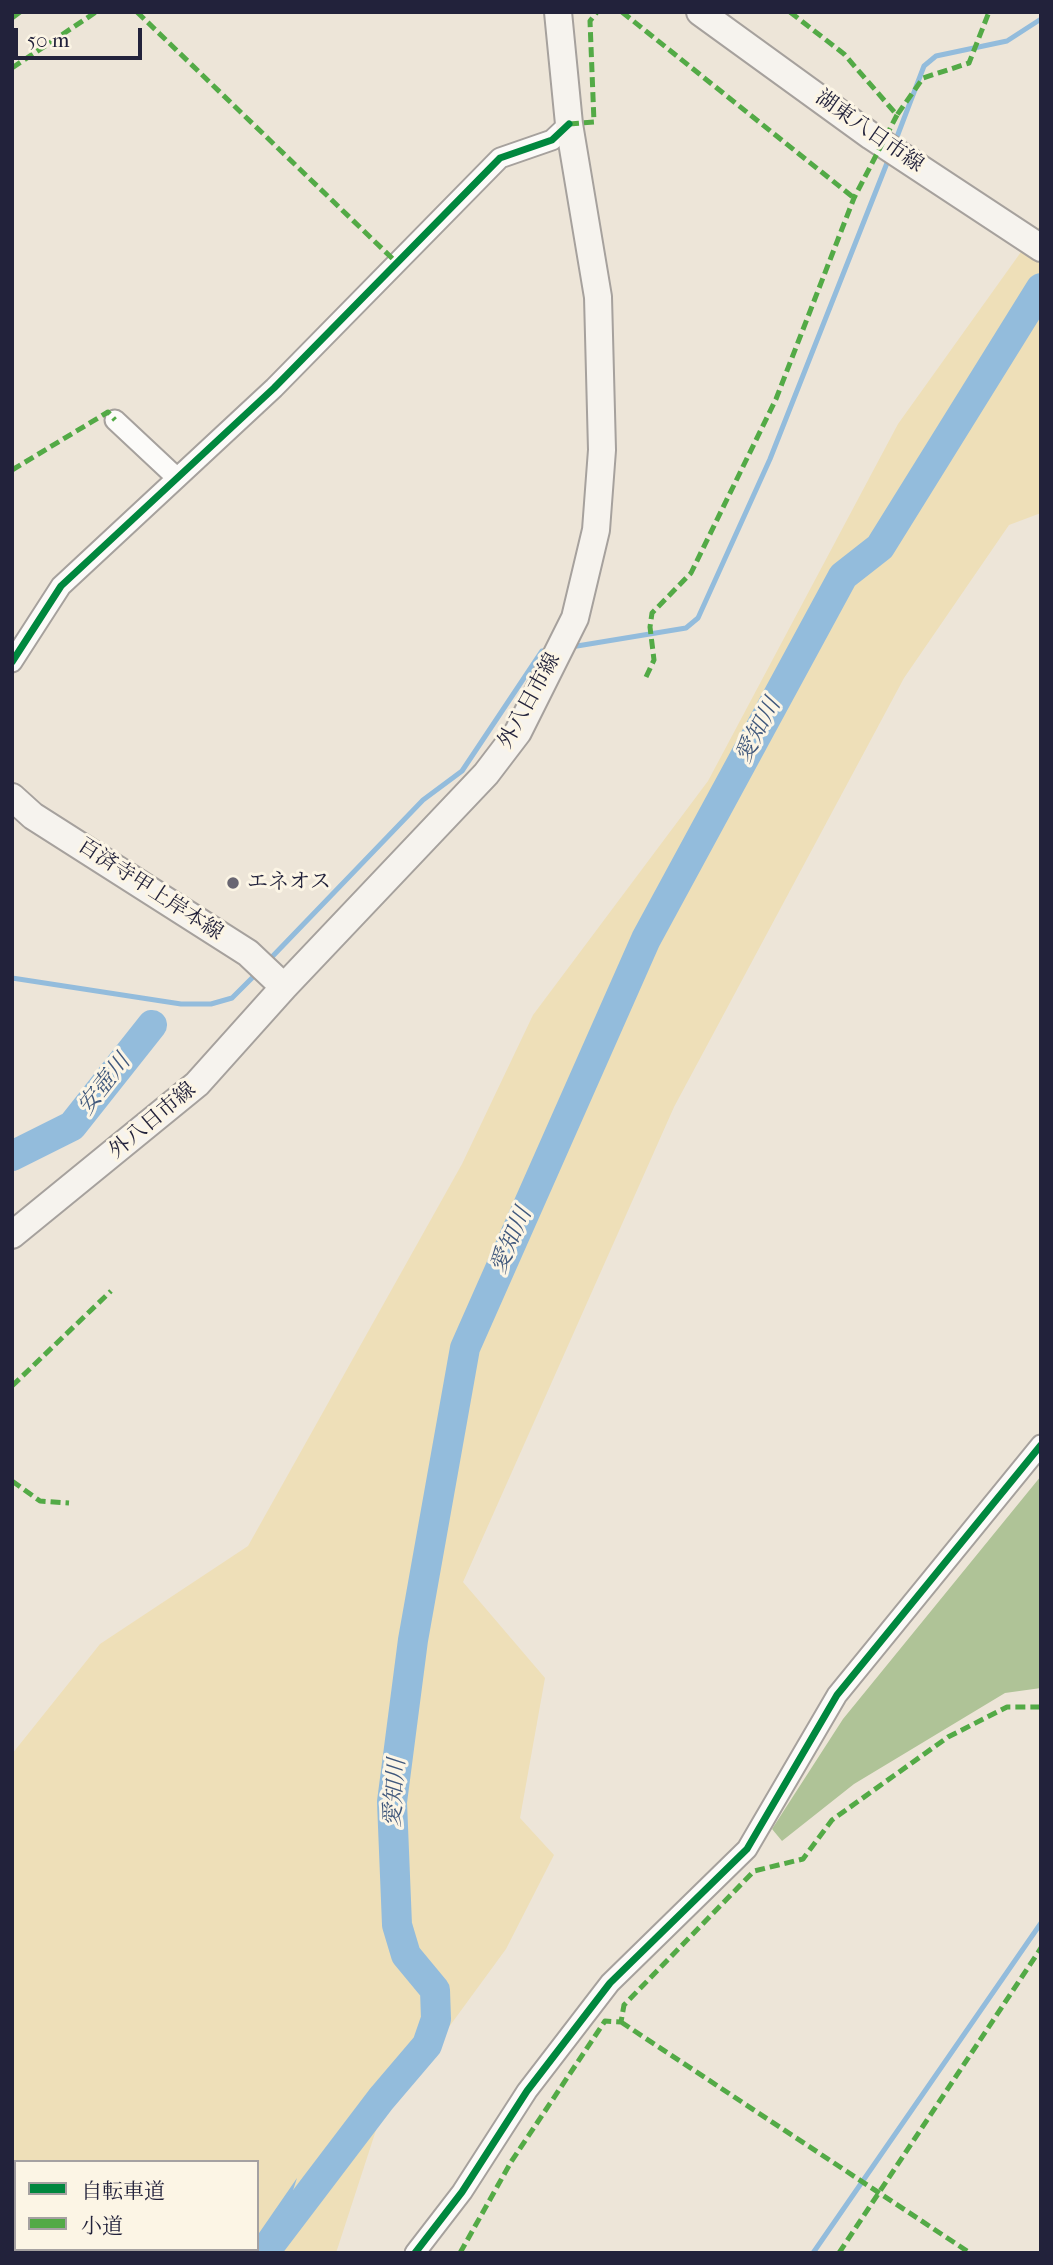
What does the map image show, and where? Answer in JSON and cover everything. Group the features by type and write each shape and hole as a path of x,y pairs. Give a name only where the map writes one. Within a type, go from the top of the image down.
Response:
{"main road":[{"name":"外八日市線","path":"12,1235 197,1084 276,979 486,774 518,732 575,618 596,530 602,450 598,297 569,124 558,12"},
{"name":"湖東八日市線","path":"700,12 872,136 1041,248"},
{"name":"百済寺甲上岸本線","path":"12,797 33,816 248,953 276,979"}],"street":[{"path":"12,662 61,586 274,388 500,158 552,140 569,124"},
{"path":"115,420 177,478"},
{"path":"415,2253 462,2192 527,2091 610,1983 747,1849 837,1695 1041,1445"}],"green space":[{"path":"1041,1476 1041,1688 1005,1693 854,1784 782,1841 772,1829 843,1719"}],"sand":[{"path":"1041,224 1041,513 1009,525 904,678 674,1107 463,1582 545,1678 520,1818 554,1855 506,1949 378,2124 336,2253 12,2253 12,1754 100,1644 248,1546 462,1164 533,1015 708,781 898,424"}],"water":[{"path":"297,2178 273,2253 246,2253 259,2251 259,2233"}],"waterway":[{"path":"895,142 924,66 936,56 1007,41 1041,19"},
{"path":"571,647 686,628 698,618 770,459 889,158"},
{"name":"愛知川","path":"264,2253 381,2099 427,2045 436,2019 435,1990 406,1955 397,1925 392,1802 413,1640 465,1348 646,939 843,576 880,547 1041,288"},
{"path":"269,960 423,800 462,771 542,651 551,650"},
{"path":"12,978 181,1004 211,1004 232,998 257,973"},
{"name":"安壺川","path":"12,1156 72,1126 152,1025"},
{"path":"813,2253 1041,1923"}],"marked path":[{"path":"12,18 20,12"},
{"path":"12,68 96,12"},
{"path":"137,12 397,263"},
{"path":"569,124 594,122 590,21 597,12"},
{"path":"622,12 854,198"},
{"path":"790,12 844,54 897,115 923,78 969,63 989,12"},
{"path":"646,677 654,660 650,627 652,613 691,573 776,399 854,198 897,115"},
{"path":"12,470 108,412 115,420"},
{"path":"12,1386 111,1291"},
{"path":"12,1481 40,1501 69,1503"},
{"path":"460,2253 511,2162 605,2021 621,2022 624,2005 754,1871 803,1859 832,1820 948,1737 1007,1707 1041,1707"},
{"path":"839,2253 1041,1948"},
{"path":"621,2022 970,2253"}],"cycle path":[{"path":"12,662 61,586 274,388 500,158 552,140 569,124"},
{"path":"415,2253 462,2192 527,2091 610,1983 747,1849 837,1695 1041,1445"}],"place":[{"name":"エネオス","path":"233,883"}]}
